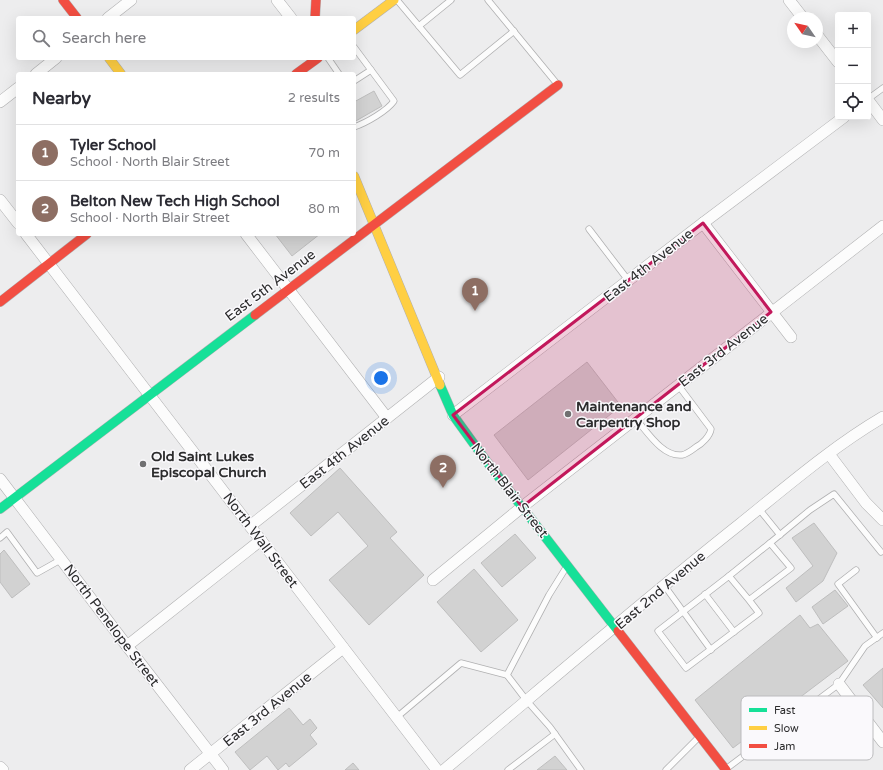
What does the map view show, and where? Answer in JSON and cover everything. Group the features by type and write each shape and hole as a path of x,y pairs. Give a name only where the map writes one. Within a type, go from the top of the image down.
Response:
{"street":[{"path":"63,0 75,16"},
{"path":"111,16 131,0"},
{"path":"277,0 289,16"},
{"path":"315,16 316,0"},
{"path":"356,28 394,0"},
{"path":"789,0 799,12"},
{"path":"823,43 835,58"},
{"path":"38,72 54,60"},
{"path":"110,60 120,72"},
{"path":"299,72 314,60"},
{"path":"313,72 315,60"},
{"name":"East 5th Avenue","path":"0,509 149,394 451,168 558,85"},
{"path":"0,102 16,90"},
{"path":"871,104 883,120"},
{"name":"East 4th Avenue","path":"453,415 628,280 840,120"},
{"name":"North Blair Street","path":"356,181 439,377 453,415 484,458 725,770"},
{"path":"0,200 16,220"},
{"path":"703,223 791,337"},
{"name":"East 3rd Avenue","path":"433,580 522,506 883,226"},
{"name":"North Wall Street","path":"28,236 437,770"},
{"path":"0,302 84,236"},
{"path":"248,236 387,418"},
{"name":"East 4th Avenue","path":"250,526 439,377"},
{"name":"East 2nd Avenue","path":"444,770 616,627 664,585 829,454 864,428 883,417"},
{"path":"829,454 866,503 883,520"},
{"name":"North Penelope Street","path":"0,479 127,646 224,770"},
{"path":"127,646 261,540"},
{"name":"East 3rd Avenue","path":"190,770 343,648"},
{"path":"839,684 848,696"},
{"path":"873,729 883,742"}],"lane":[{"path":"397,0 460,75 514,32"},
{"path":"419,26 451,0"},
{"path":"488,0 558,85"},
{"path":"356,50 394,101 380,114 356,126"},
{"path":"329,60 338,72"},
{"path":"356,80 371,70"},
{"path":"871,98 883,88"},
{"path":"589,229 628,280"},
{"path":"635,418 660,446 670,453 683,455 700,445 711,433 711,429 678,385"},
{"path":"729,576 759,613 686,668 658,631 810,510 834,494 882,552"},
{"path":"759,509 780,535"},
{"path":"0,538 7,532 37,573 62,559"},
{"path":"749,600 791,568 770,543"},
{"path":"507,675 549,595 568,565"},
{"path":"856,570 838,584 877,638"},
{"path":"664,585 711,650"},
{"path":"705,594 734,632"},
{"path":"823,696 839,684 864,646 883,634"},
{"path":"397,717 461,663 507,675 550,727 581,770"},
{"path":"508,770 555,734"},
{"path":"666,770 700,737"},
{"path":"725,770 741,758"}],"highlighted area":[{"path":"703,223 771,312 522,507 453,415"}],"building":[{"path":"374,91 382,106 356,121 356,101"},
{"path":"277,236 317,236 292,256"},
{"path":"587,362 621,406 528,480 494,435"},
{"path":"340,468 397,532 390,538 424,575 369,625 329,580 368,546 338,512 311,536 290,513"},
{"path":"814,523 837,553 823,581 796,602 786,588 813,566 792,538"},
{"path":"515,534 536,558 502,587 481,563"},
{"path":"4,550 30,584 12,598 0,582 0,554"},
{"path":"474,569 518,620 481,652 437,602"},
{"path":"835,590 848,606 823,624 812,607"},
{"path":"800,615 810,628 818,624 848,661 802,696 741,696 741,742 733,748 695,700"},
{"path":"883,668 883,708 873,696 863,685"},
{"path":"289,708 303,725 310,719 317,728 310,735 317,744 289,767 286,763 278,770 267,756 250,770 235,752"},
{"path":"555,756 567,770 537,770"},
{"path":"353,763 359,770 345,770"}],"traffic: fast":[{"path":"0,509 255,315"},
{"path":"440,385 453,415 484,458 618,631"}],"traffic: slow":[{"path":"356,28 394,0"},
{"path":"110,60 120,72"},
{"path":"356,181 440,385"}],"traffic: jam":[{"path":"63,0 75,16"},
{"path":"315,16 316,0"},
{"path":"299,72 315,60"},
{"path":"255,315 558,85"},
{"path":"0,302 84,236"},
{"path":"618,631 726,770"}],"place":[{"name":"Tyler School","path":"475,311"},
{"name":"Maintenance and Carpentry Shop","path":"568,414"},
{"name":"Old Saint Lukes Episcopal Church","path":"143,464"},
{"name":"Belton New Tech High School","path":"443,488"}]}
